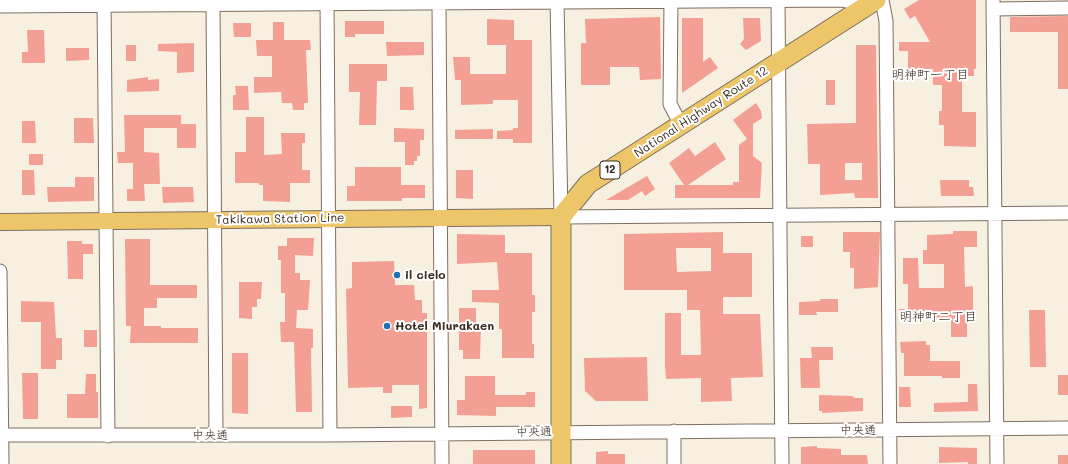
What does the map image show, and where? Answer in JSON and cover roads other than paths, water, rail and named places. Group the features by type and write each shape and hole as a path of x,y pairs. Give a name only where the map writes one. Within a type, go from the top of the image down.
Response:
{"highway":[{"name":"National Highway Route 12","path":"561,217 588,184 874,2"},
{"path":"561,217 561,464"}],"main road":[{"name":"Takikawa Station Line","path":"0,222 561,217"}],"street":[{"path":"778,0 780,61 782,464"},
{"path":"0,6 213,2 439,3 778,0 842,0 874,2 886,21 890,464"},
{"path":"557,1 561,217 1068,213"},
{"path":"671,1 670,104 681,125"},
{"path":"213,2 216,434"},
{"path":"327,2 330,435"},
{"path":"104,3 108,436"},
{"path":"439,3 442,464"},
{"path":"997,464 993,5 1068,8"},
{"path":"0,271 2,464"},
{"name":"中央通","path":"1,435 330,435 1068,428"},
{"path":"674,431 674,464"}],"place":[{"name":"il cielo","path":"397,275"},
{"name":"Hotel Miurakaen","path":"387,326"}],"district":[{"name":"明神町一丁目","path":"930,75"},
{"name":"明神町二丁目","path":"938,317"}]}
